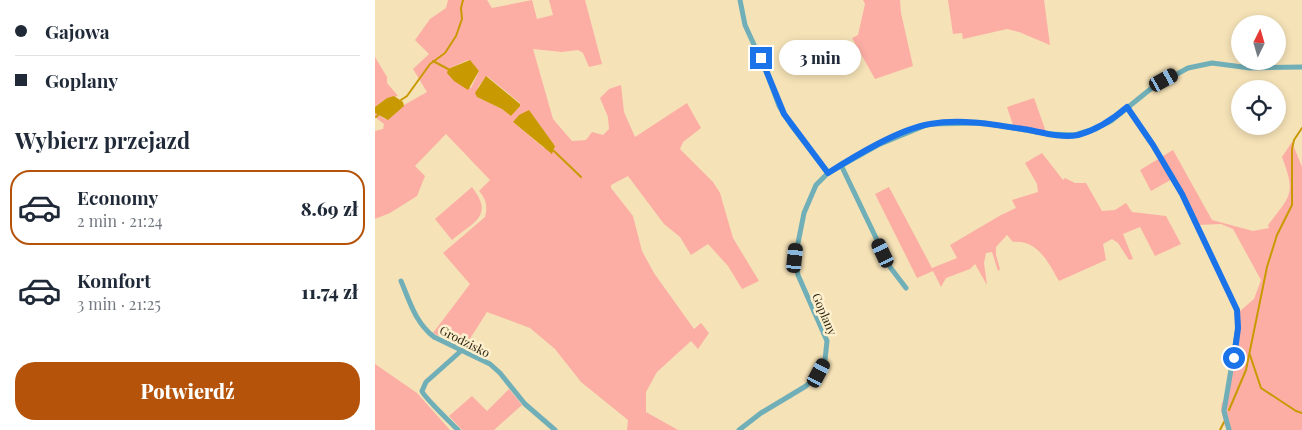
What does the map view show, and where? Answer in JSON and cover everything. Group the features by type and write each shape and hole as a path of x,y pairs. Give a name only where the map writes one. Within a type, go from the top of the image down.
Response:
{"street":[{"path":"740,0 745,25 766,71 779,106 791,125 828,173"},
{"name":"Goplany","path":"739,430 761,413 806,386 819,373 825,360 827,341 798,275 795,258 800,228 810,197 816,186 828,173 879,144 929,124 984,123 1049,134 1075,135 1097,128 1111,120 1153,87 1188,68 1212,63 1269,69 1302,68"},
{"path":"1127,107 1182,194 1237,310 1238,328 1224,411 1229,430"},
{"path":"841,165 890,267 906,288"},
{"name":"Grodzisko","path":"401,281 413,312 426,330 490,364 500,373 525,404 555,430"},
{"path":"457,430 422,392 426,382 462,350"}],"shaded area":[{"path":"448,0 487,0 492,8 532,0 537,19 553,15 549,0 585,0 602,64 589,67 583,53 578,50 562,52 533,49 553,119 572,141 586,140 592,132 603,135 609,129 608,117 600,98 609,89 621,85 624,112 635,137 687,103 701,128 683,142 680,149 713,182 720,193 733,238 759,281 742,289 728,266 708,244 691,255 680,237 664,224 628,176 611,185 611,188 633,216 642,251 654,273 694,329 701,323 709,333 698,349 691,341 657,372 646,392 646,412 678,430 627,430 628,420 581,382 555,349 530,328 487,312 464,348 433,333 470,284 443,253 485,217 486,203 479,191 490,180 446,134 415,166 425,176 417,196 390,213 375,219 375,131 383,129 384,124 375,117 375,113 385,119 404,105 427,92 413,69 429,54 415,40 430,19 446,8","holes":["468,60 479,71 471,88 448,69","487,76 520,103 511,116 502,109 477,97 478,87","529,111 555,146 544,148 513,122"]},
{"path":"863,0 900,0 901,13 913,66 875,79 852,38 858,35 865,4"},
{"path":"948,0 1044,0 1050,45 1007,29 963,39 962,33 953,34"},
{"path":"375,57 387,77 387,83 398,96 387,98 375,107"},
{"path":"470,60 479,71 468,90 454,81 447,73 448,69"},
{"path":"486,76 520,104 511,116 502,109 477,97 475,93"},
{"path":"394,96 403,102 404,106 388,120 375,113 375,107 387,98"},
{"path":"1034,98 1045,131 1013,125 1007,107"},
{"path":"529,110 555,146 552,154 513,122 519,115"},
{"path":"1292,142 1302,167 1302,430 1230,430 1229,422 1225,427 1221,409 1222,402 1226,402 1239,332 1240,311 1254,299 1261,280 1233,229 1221,224 1197,225 1174,178 1151,191 1140,170 1173,150 1212,220 1253,231 1269,228 1268,225 1289,194 1289,179 1282,157"},
{"path":"1042,153 1063,180 1065,178 1075,183 1086,183 1102,211 1115,210 1126,203 1132,212 1166,216 1181,244 1155,256 1140,227 1123,234 1133,259 1129,260 1118,243 1112,239 1103,244 1106,260 1059,281 1036,248 1022,242 1013,242 1007,235 996,247 1000,269 998,271 992,252 986,253 984,263 987,285 975,264 970,269 946,278 941,287 933,271 917,278 875,194 889,187 932,268 957,258 950,245 1016,208 1012,200 1038,192 1037,184 1025,163"},
{"path":"472,187 481,205 481,212 474,223 452,240 435,219"},
{"path":"375,364 417,393 450,430 375,430"},
{"path":"509,389 522,405 494,430 462,430 449,416 472,396 487,411"}],"waterway":[{"path":"401,100 407,96 430,64 445,53 456,36 462,19 461,8 463,0"},
{"path":"433,61 448,69"},
{"path":"1229,410 1246,370 1267,267 1277,235 1292,205 1292,149 1294,140 1302,128"},
{"path":"554,151 581,177"},
{"path":"1250,355 1261,388 1302,413"},
{"path":"1220,430 1224,422"}],"route":[{"path":"761,58 779,106 791,125 828,173 879,144 929,124 984,123 1064,136 1075,135 1097,128 1127,107 1153,145 1182,194 1237,310 1239,317 1234,358"}]}
